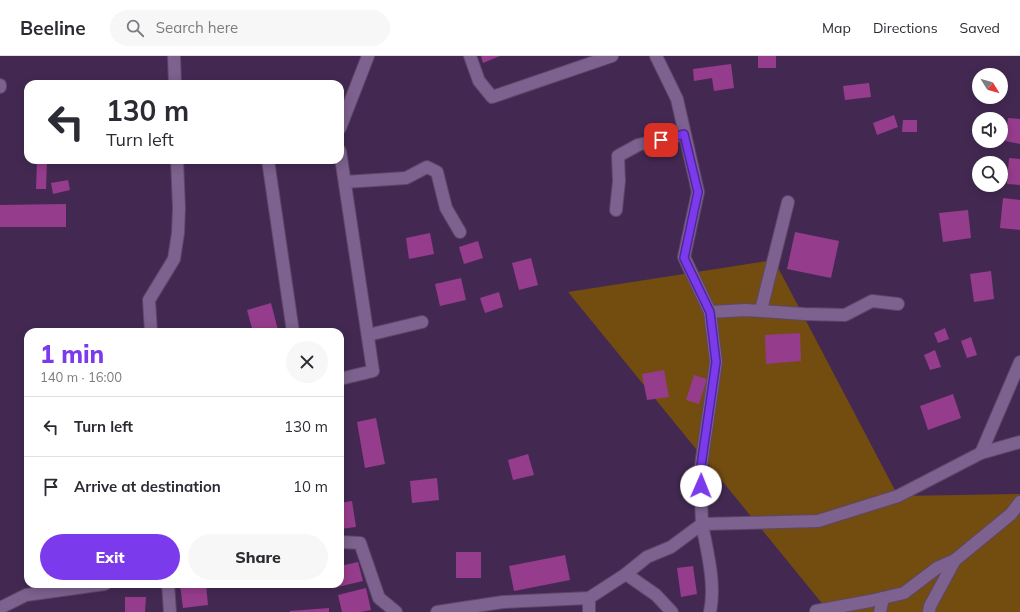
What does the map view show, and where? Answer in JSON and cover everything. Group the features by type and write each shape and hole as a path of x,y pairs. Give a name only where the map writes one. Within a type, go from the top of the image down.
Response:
{"street":[{"path":"174,56 175,80"},
{"path":"344,118 368,56"},
{"path":"470,56 479,81 492,97 612,56"},
{"path":"656,56 676,99 698,192 684,258 710,312 716,362 700,473 702,524 711,572 712,603 710,612"},
{"path":"616,210 619,181 618,156 638,145 684,134"},
{"path":"151,328 149,300 174,260 178,233 179,208 177,164"},
{"path":"269,164 291,328"},
{"path":"342,164 373,371 344,378"},
{"path":"345,182 406,178 427,167 437,172 446,208 460,232"},
{"path":"762,310 788,202"},
{"path":"710,312 762,310 804,314 845,315 872,301 898,304"},
{"path":"368,335 422,322"},
{"path":"981,453 1020,362"},
{"path":"437,612 503,602 589,598 626,574 647,557 671,547 702,524 818,521 898,496 981,453 1020,442"},
{"path":"816,611 904,593 937,568 955,560 1011,514 1020,502"},
{"path":"1011,514 1020,522"},
{"path":"344,542 360,543 379,598 396,612"},
{"path":"929,612 930,606 955,560"},
{"path":"626,574 656,595 672,612"},
{"path":"0,608 26,595 76,588"},
{"path":"168,588 170,612"},
{"path":"589,598 589,612"},
{"path":"880,612 883,598"}],"shaded area":[{"path":"774,260 898,496 1020,494 1020,612 829,612 568,292"}],"building":[{"path":"481,56 500,56 483,63"},
{"path":"758,56 776,56 776,68 758,68"},
{"path":"731,64 734,88 714,91 712,78 694,81 693,69"},
{"path":"869,83 871,97 845,100 843,86"},
{"path":"894,115 898,127 877,135 873,123"},
{"path":"1008,118 1020,119 1020,144 1008,142"},
{"path":"903,120 917,120 917,132 902,132"},
{"path":"1009,158 1020,159 1020,185 1008,184"},
{"path":"37,164 47,164 46,189 36,189"},
{"path":"68,180 70,190 53,194 51,183"},
{"path":"1003,198 1020,200 1020,230 1000,228"},
{"path":"66,204 66,227 0,227 0,205"},
{"path":"968,210 971,238 943,242 939,213"},
{"path":"795,232 839,241 831,278 787,269"},
{"path":"430,233 434,254 409,259 406,238"},
{"path":"478,241 483,258 464,264 459,247"},
{"path":"531,258 538,285 519,290 512,263"},
{"path":"991,271 994,299 974,302 970,274"},
{"path":"461,278 466,300 440,306 435,284"},
{"path":"499,292 503,307 485,313 480,298"},
{"path":"271,303 277,328 252,328 247,310"},
{"path":"945,328 949,339 938,343 934,333"},
{"path":"800,333 801,361 766,364 765,335"},
{"path":"971,337 977,355 967,358 961,341"},
{"path":"935,350 941,367 930,370 924,355"},
{"path":"664,370 669,397 647,400 642,374"},
{"path":"694,375 707,379 699,404 686,400"},
{"path":"953,394 961,418 928,430 920,406"},
{"path":"376,418 385,464 365,468 357,422"},
{"path":"528,454 534,475 513,480 508,460"},
{"path":"437,478 439,500 412,503 410,481"},
{"path":"352,501 356,527 344,528 344,502"},
{"path":"456,552 481,552 481,578 456,578"},
{"path":"565,555 570,580 514,591 509,566"},
{"path":"358,562 363,581 344,585 344,565"},
{"path":"693,566 697,594 681,597 677,568"},
{"path":"180,588 206,588 208,605 183,608"},
{"path":"366,588 371,610 360,612 342,612 338,595"},
{"path":"125,597 146,597 145,612 125,612"},
{"path":"329,608 329,612 290,612 290,611"}],"route":[{"path":"661,140 684,134 698,192 684,258 710,312 716,362 700,473 701,486"}]}
